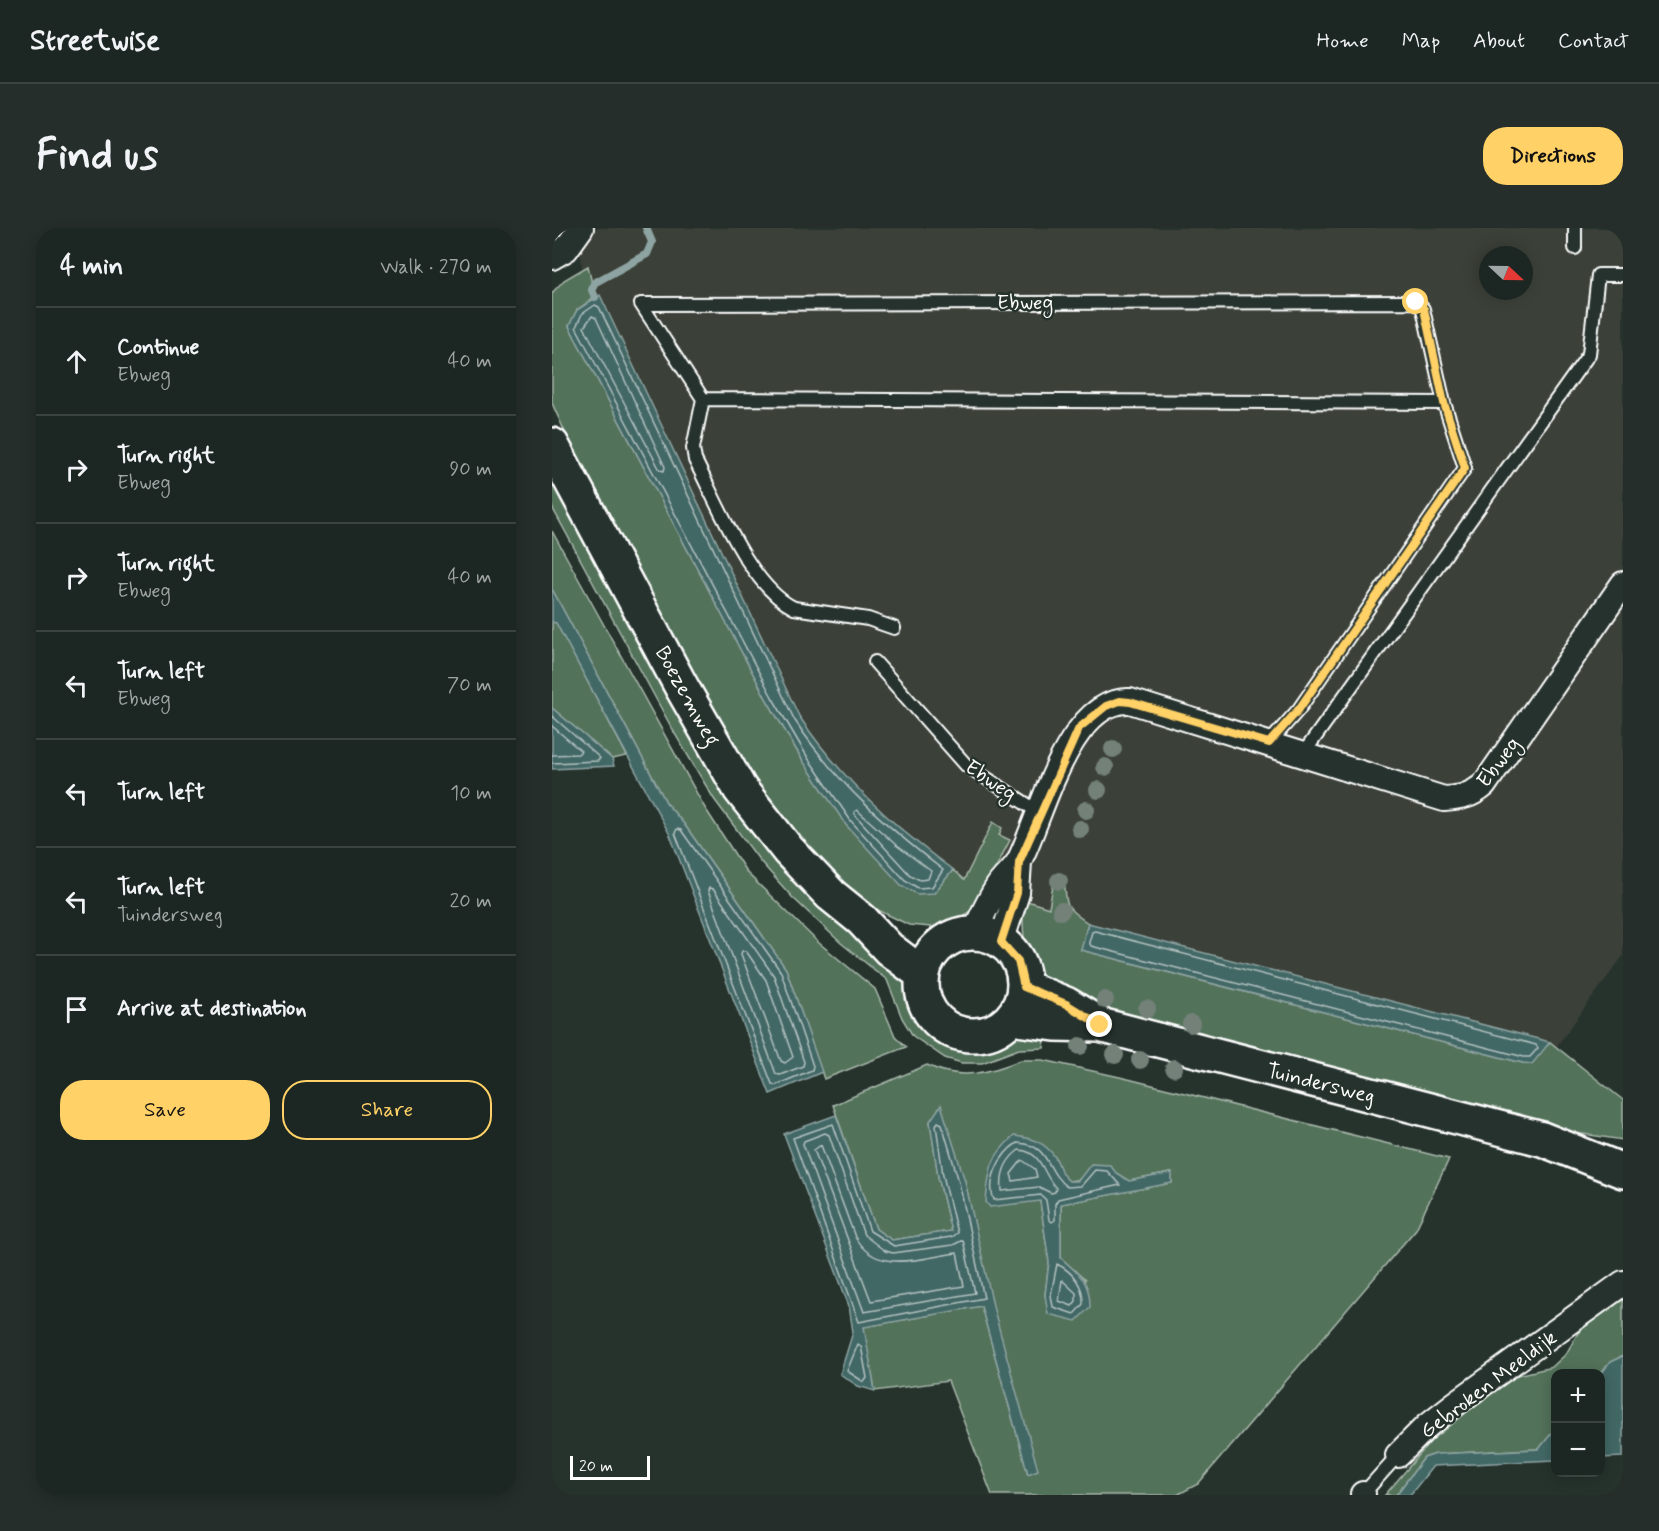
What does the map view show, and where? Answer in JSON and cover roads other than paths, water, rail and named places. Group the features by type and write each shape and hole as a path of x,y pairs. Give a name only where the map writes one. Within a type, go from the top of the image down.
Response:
{"main road":[{"name":"Boezemweg","path":"552,445 681,686 740,789 788,850 831,895 862,920 889,949 930,961"},
{"path":"955,937 987,937 1018,961 1024,987 1018,1008 1000,1027 986,1033 972,1035 953,1031 933,1016 926,1003 922,989 930,961 955,937"},
{"name":"Tuindersweg","path":"1024,987 1066,1004 1100,1025"},
{"name":"Tuindersweg","path":"1011,1018 1056,1024 1100,1025 1542,1139 1623,1171"},
{"name":"Tuindersweg","path":"1542,1139 1623,1146"}],"street":[{"path":"552,257 566,249 581,228"},
{"name":"Ebweg","path":"987,937 1017,893 1019,862 1040,813 1079,728 1095,713 1120,701 1130,702 1269,743 1444,799 1472,795 1484,785 1623,584"},
{"name":"Gebroken Meeldijk","path":"1398,1455 1428,1425 1455,1404 1623,1283"}],"lane":[{"path":"1575,228 1575,248"},
{"path":"1303,754 1589,354 1598,275 1623,275"},
{"name":"Ebweg","path":"703,399 641,304 1416,302 1424,309 1444,403 1465,468 1299,709 1269,743"},
{"path":"894,628 868,619 794,608 785,604 748,564 695,460 693,448 703,399 1444,403"},
{"name":"Ebweg","path":"876,662 918,714 966,765 1040,813"},
{"name":"Gebroken Meeldijk","path":"1363,1495 1398,1455"}],"water":[{"path":"600,295 799,716 832,760 869,800 910,837 953,870 934,893 917,894 901,885 846,825 803,761 767,700 569,326 577,310"},
{"path":"552,589 667,804 684,824 786,969 822,1072 770,1094 670,835 556,623 552,622"},
{"path":"552,708 612,759 614,766 552,769"},
{"path":"1088,923 1550,1042 1532,1064 1523,1063 1081,950"},
{"path":"941,1105 965,1181 994,1310 1038,1470 1028,1474 981,1306 864,1327 875,1391 858,1386 840,1374 853,1332 849,1306 784,1134 836,1115 876,1229 892,1240 951,1231 938,1176 930,1121"},
{"path":"1014,1136 1032,1140 1047,1148 1069,1181 1078,1181 1091,1164 1110,1165 1116,1173 1129,1181 1172,1173 1172,1183 1061,1204 1061,1258 1078,1274 1088,1290 1090,1307 1076,1321 1048,1314 1045,1295 1049,1262 1040,1201 990,1207 986,1202 992,1165 1000,1151"},
{"path":"1623,1356 1623,1457 1605,1458 1605,1369 1610,1362"},
{"path":"1551,1434 1551,1460 1433,1466 1410,1495 1396,1495 1424,1458 1436,1454 1539,1449"}],"waterway":[{"path":"595,297 592,290 594,283 647,254 652,242 646,228"}]}
